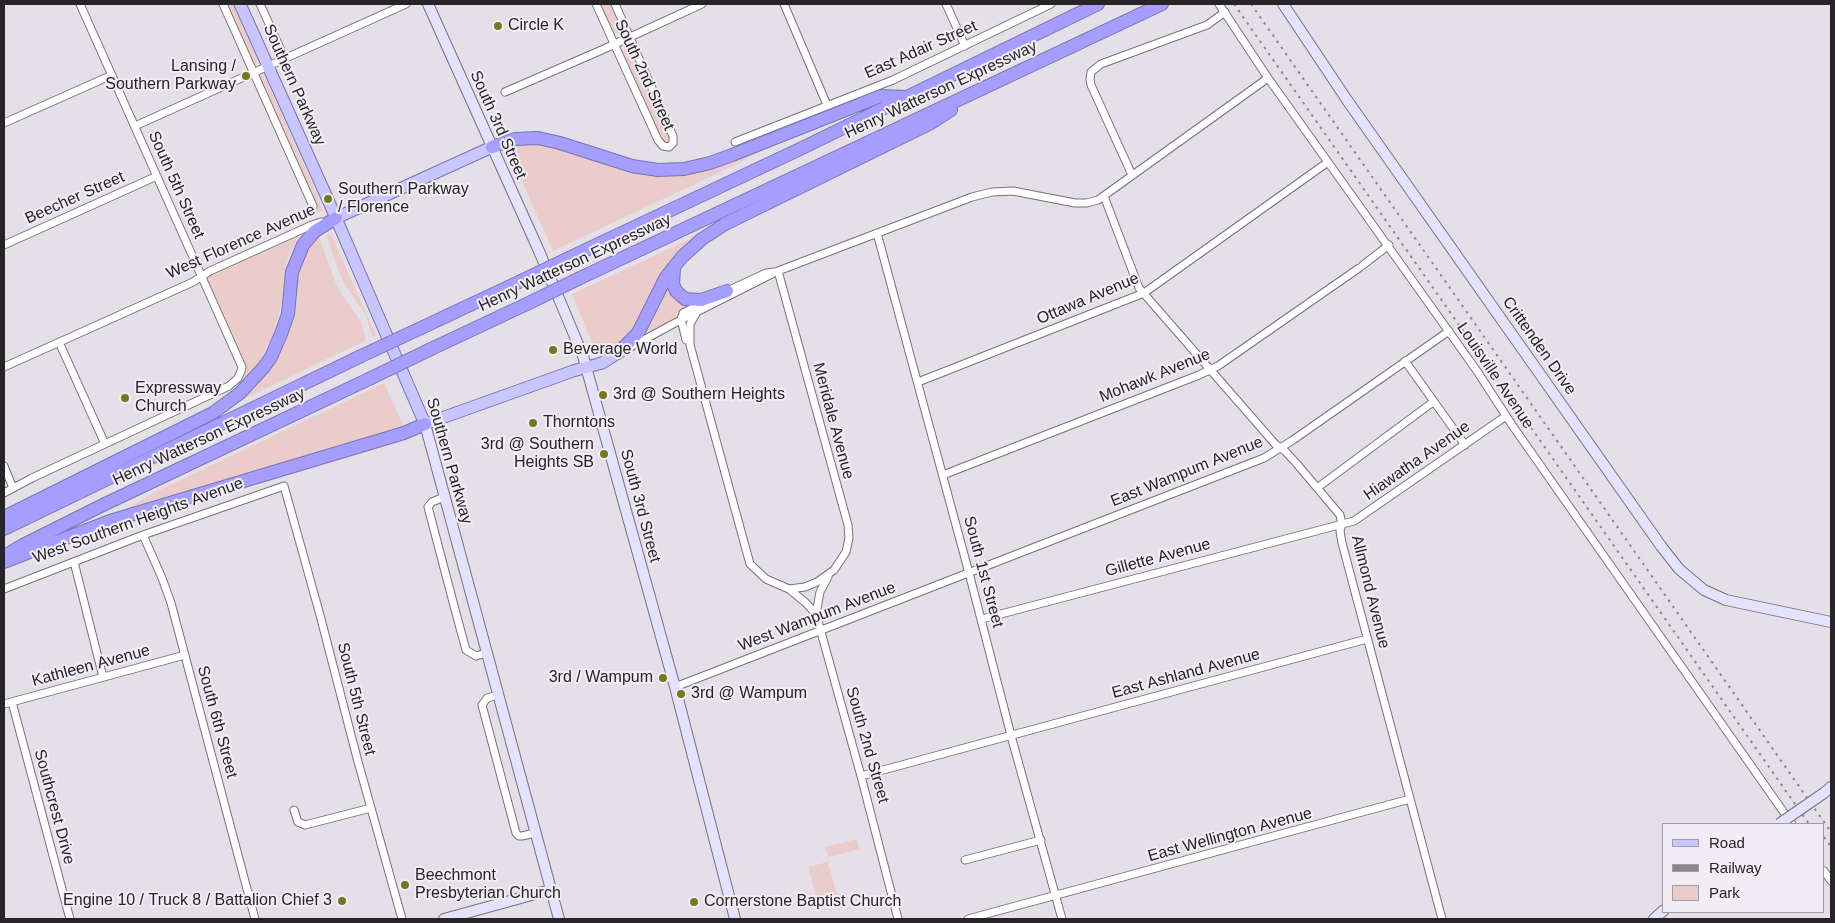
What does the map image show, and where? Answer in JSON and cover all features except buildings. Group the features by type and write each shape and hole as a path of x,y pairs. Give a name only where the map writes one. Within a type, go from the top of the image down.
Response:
{"highway":[{"name":"Henry Watterson Expressway","path":"4,529 359,357 908,97 1098,4"},
{"name":"Henry Watterson Expressway","path":"4,557 23,545 105,504 1162,4"},
{"path":"618,353 638,333 666,277 702,239 724,224 931,123 990,86"},
{"path":"492,148 515,139 538,138 554,141 632,166 658,170 684,169 710,163 732,155 881,96 908,97"},
{"path":"4,517 213,413 240,393 267,362 281,334 288,314 292,272 303,245 315,230 336,218"},
{"path":"675,266 672,277 673,284 676,291 685,299 701,300 727,291"},
{"path":"4,562 110,521 425,424"}],"main road":[{"name":"Southern Parkway","path":"240,4 336,218 425,424 558,919"},
{"name":"South 3rd Street","path":"428,4 577,339 675,687 735,919"},
{"name":"Crittenden Drive","path":"1283,4 1347,100 1679,569 1704,590 1726,600 1831,622"},
{"name":"West Florence Avenue","path":"336,218 492,148"},
{"path":"425,424 586,368 618,353"},
{"path":"1780,823 1828,790"},
{"path":"444,919 550,890"}],"street":[{"name":"South 5th Street","path":"80,4 200,277 242,367 238,378 229,386 105,444"},
{"path":"223,4 313,206"},
{"path":"260,4 285,59"},
{"path":"135,126 406,4"},
{"name":"South 2nd Street","path":"596,4 658,140 663,146 668,147 673,143 673,136 615,4"},
{"path":"505,92 702,4"},
{"path":"784,4 827,105"},
{"path":"946,4 965,46"},
{"name":"East Adair Street","path":"735,142 893,80 1051,4"},
{"name":"Louisville Avenue","path":"1219,4 1268,78 1389,245 1506,416 1791,823"},
{"path":"1132,175 1091,85 1091,72 1101,64 1207,25 1225,12"},
{"path":"4,123 112,75"},
{"path":"618,353 632,348 681,319 778,271 960,201 992,192 1027,193 1082,204 1098,200 1268,78"},
{"name":"Ottawa Avenue","path":"918,382 1144,293 1328,162"},
{"name":"Beecher Street","path":"4,245 157,176"},
{"name":"Allmond Avenue","path":"1104,196 1137,284 1276,445 1338,512 1342,524 1340,537 1442,919"},
{"name":"West Florence Avenue","path":"4,367 193,282 312,225 336,218"},
{"name":"South 1st Street","path":"877,233 1062,919"},
{"name":"Mohawk Avenue","path":"943,475 1218,366 1389,245"},
{"path":"690,345 686,342 681,319 683,313 766,273 778,271"},
{"name":"Meridale Avenue","path":"778,271 848,525 849,538 846,552 820,592 816,614"},
{"path":"697,311 690,324 690,345 750,564 766,579 789,588 816,614"},
{"name":"East Wampum Avenue","path":"970,573 1264,458 1449,331"},
{"path":"4,493 105,444 59,342"},
{"path":"1406,361 1465,445"},
{"path":"1317,488 1433,402"},
{"name":"Hiawatha Avenue","path":"1342,524 1354,521 1365,515 1506,416"},
{"path":"4,466 13,488"},
{"name":"South 5th Street","path":"284,486 402,919"},
{"name":"West Southern Heights Avenue","path":"4,588 143,535 284,486"},
{"path":"444,497 432,502 428,507 457,618 466,650 476,656 486,653"},
{"name":"Gillette Avenue","path":"982,619 1342,524"},
{"name":"South 6th Street","path":"143,535 162,578 185,655 255,919"},
{"path":"74,562 103,677"},
{"name":"West Wampum Avenue","path":"675,687 970,573"},
{"name":"Meridale Avenue","path":"789,588 809,586 830,574"},
{"name":"South 2nd Street","path":"816,614 898,919"},
{"name":"East Ashland Avenue","path":"861,776 1011,734 1367,640"},
{"name":"Kathleen Avenue","path":"4,704 185,655"},
{"path":"498,695 487,698 482,705 516,833 522,836 535,832"},
{"name":"Southcrest Drive","path":"12,702 70,919"},
{"name":"East Wellington Avenue","path":"968,919 1410,799"},
{"path":"294,810 298,822 304,825 371,808"},
{"path":"965,860 1041,840"}],"green space":[{"path":"227,4 233,4 257,59 256,65 254,65"},
{"path":"599,4 613,4 623,27 621,32 617,34 613,32"},
{"path":"625,47 630,48 636,58 670,134 670,139 666,143 663,141 627,62 623,52"},
{"path":"261,74 266,79 319,199 322,211 316,213 313,208 317,206 259,75"},
{"path":"522,143 546,144 642,173 766,148 735,165 553,251 507,148"},
{"path":"302,232 289,254 281,305 273,335 259,361 245,379 246,365 208,282 208,277 222,268"},
{"path":"700,232 634,328 617,347 598,357 572,294 690,239 690,237"},
{"path":"331,234 376,335 372,337 366,315 343,282 326,235"},
{"path":"319,237 335,281 342,295 361,322 366,340 234,404 261,378 305,254"},
{"path":"668,288 689,307 676,313 676,317 652,331 648,330"},
{"path":"384,383 404,427 124,510 153,493"},
{"path":"857,839 859,849 828,857 825,847"},
{"path":"828,862 837,895 817,900 808,867"}],"railway":[{"path":"1234,4 1808,823"},
{"path":"1251,4 1825,823"},
{"path":"1825,823 1831,832"},
{"path":"1825,838 1831,847"}],"place":[{"name":"Circle K","path":"498,26"},
{"name":"Lansing / Southern Parkway","path":"246,76"},
{"name":"Southern Parkway / Florence","path":"328,199"},
{"name":"Beverage World","path":"553,350"},
{"name":"3rd @ Southern Heights","path":"603,395"},
{"name":"Expressway Church","path":"125,398"},
{"name":"Thorntons","path":"533,423"},
{"name":"3rd @ Southern Heights SB","path":"604,454"},
{"name":"3rd / Wampum","path":"663,678"},
{"name":"3rd @ Wampum","path":"681,694"},
{"name":"Beechmont Presbyterian Church","path":"405,885"},
{"name":"Engine 10 / Truck 8 / Battalion Chief 3","path":"342,901"},
{"name":"Cornerstone Baptist Church","path":"694,902"}]}
